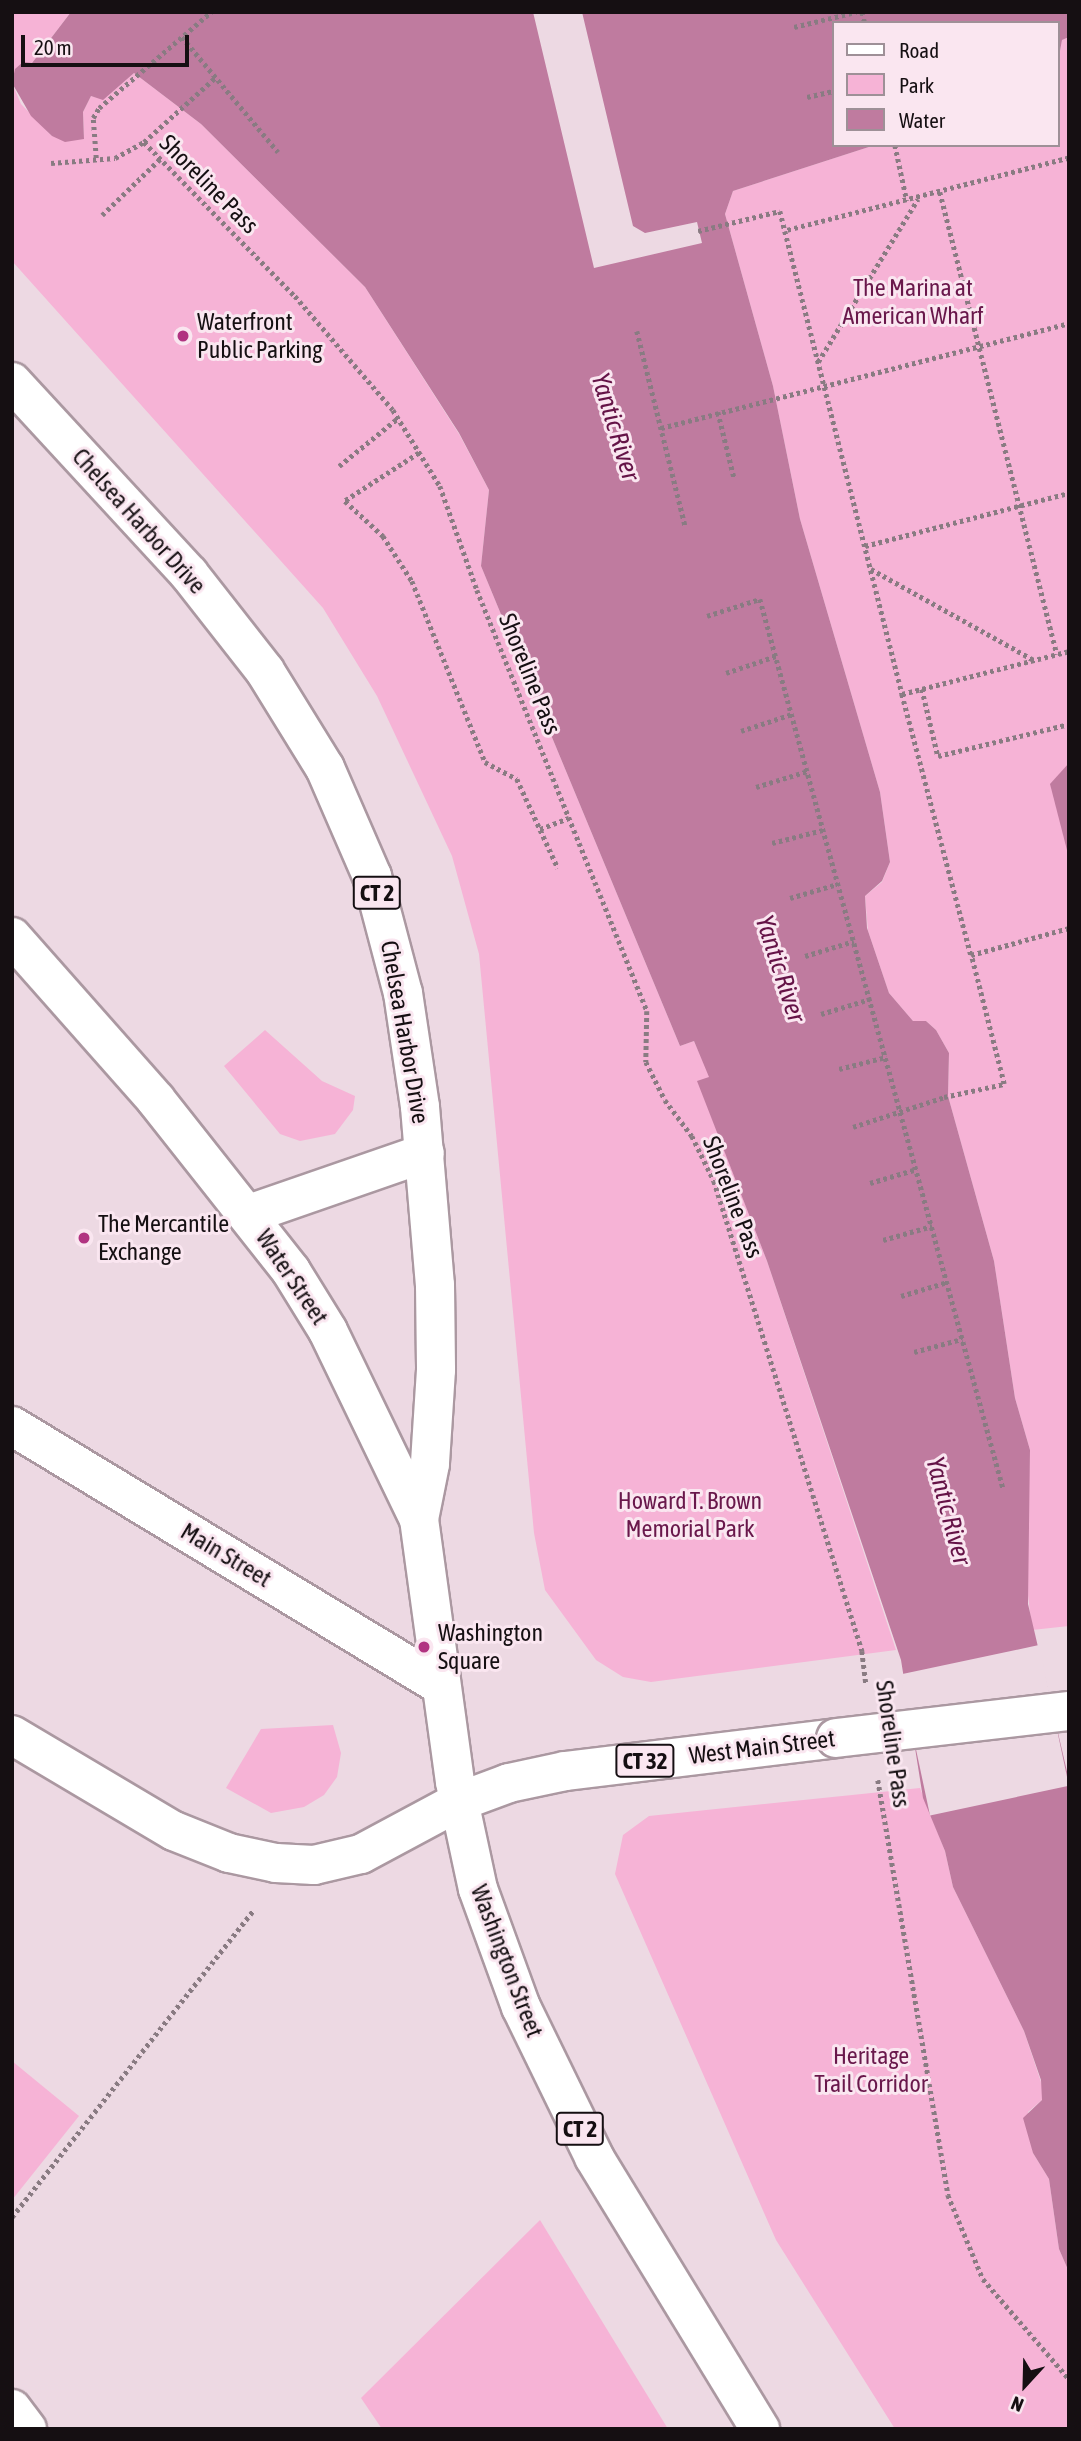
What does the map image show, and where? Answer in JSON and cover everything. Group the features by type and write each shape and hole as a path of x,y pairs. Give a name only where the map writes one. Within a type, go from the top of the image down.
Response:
{"main road":[{"name":"Chelsea Harbor Drive","path":"12,382 210,599 265,671 313,745 358,840 394,953 416,1067 425,1153 436,1370 431,1452 418,1519 458,1802"},
{"name":"Water Street","path":"12,937 249,1214 322,1320 418,1519"},
{"path":"249,1214 425,1153"},
{"name":"Main Street","path":"12,1426 440,1685"},
{"name":"West Main Street","path":"458,1802 509,1783 565,1771 1069,1711"},
{"path":"12,1735 174,1831 229,1853 276,1863 329,1863 361,1854 458,1802"},
{"name":"Washington Street","path":"458,1802 487,1921 545,2058 626,2213 760,2429"},
{"path":"12,2409 27,2429"}],"path":[{"path":"96,158 93,118 99,108 211,12"},
{"path":"794,27 856,12"},
{"path":"182,37 278,152"},
{"path":"144,142 216,77"},
{"path":"807,97 832,91"},
{"name":"Shoreline Pass","path":"51,163 122,156 144,142 295,296 398,418 440,486 477,590 647,1011 646,1062 665,1100 692,1136 714,1181 862,1651 867,1690"},
{"path":"895,147 908,201"},
{"path":"785,232 1069,158"},
{"path":"102,215 160,159"},
{"path":"940,192 1057,654"},
{"path":"818,362 918,198"},
{"path":"698,231 780,211 1004,1084 944,1097 853,1127"},
{"path":"661,428 1069,323"},
{"path":"638,331 685,525"},
{"path":"718,412 734,477"},
{"path":"339,466 398,418"},
{"path":"419,453 345,501 383,536 412,581 485,762 517,779 558,869"},
{"path":"865,546 1020,504 1069,494"},
{"path":"871,569 1035,660"},
{"path":"706,616 760,599 1003,1488"},
{"path":"902,694 1069,651"},
{"path":"726,673 776,656"},
{"path":"922,689 939,756 1069,724"},
{"path":"741,731 792,713"},
{"path":"756,787 808,771"},
{"path":"540,829 569,818"},
{"path":"772,843 823,830"},
{"path":"790,898 838,884"},
{"path":"971,955 1069,929"},
{"path":"805,956 854,941"},
{"path":"821,1014 870,999"},
{"path":"839,1069 886,1057"},
{"path":"870,1183 916,1169"},
{"path":"883,1240 932,1226"},
{"path":"901,1296 947,1282"},
{"path":"914,1352 962,1339"},
{"name":"Shoreline Pass","path":"877,1767 948,2195 983,2279 1069,2379"},
{"path":"12,2217 255,1909"}],"green space":[{"path":"12,12 71,12 32,63 12,80"},
{"name":"The Marina at American Wharf","path":"1069,37 1069,1626 1032,1630 1025,1569 1030,1450 1015,1398 994,1261 948,1096 949,1053 936,1030 926,1021 913,1021 889,993 868,931 865,896 882,882 890,862 880,792 800,519 773,386 725,214 733,191 869,147 1060,147 1062,40"},
{"name":"Howard T. Brown Memorial Park","path":"134,73 201,124 365,287 459,434 489,490 481,566 680,1046 694,1041 710,1077 698,1082 767,1261 896,1650 651,1682 623,1677 596,1660 545,1590 534,1533 479,954 452,856 377,696 323,608 12,261 12,83 21,104 52,136 84,139 83,112 91,96 103,99"},
{"path":"265,1030 322,1081 355,1096 353,1110 335,1134 300,1141 280,1134 224,1066"},
{"path":"333,1725 341,1753 337,1777 324,1795 304,1807 271,1813 226,1788 261,1729"},
{"name":"Heritage Trail Corridor","path":"920,1788 945,1851 953,1887 1024,2031 1043,2088 1042,2100 1028,2112 1033,2153 1049,2179 1059,2249 1069,2272 1069,2429 895,2429 776,2240 615,1874 623,1835 649,1816"},
{"path":"12,2061 79,2116 12,2200"},
{"path":"540,2220 668,2429 382,2429 361,2398"}],"water":[{"name":"Yantic River","path":"71,12 1069,12 1069,37 1062,40 1060,51 1060,21 832,21 832,147 869,147 733,191 725,214 773,386 800,519 880,792 890,862 882,881 865,896 867,928 889,993 913,1021 926,1021 936,1030 949,1053 948,1096 994,1261 1015,1398 1030,1450 1028,1604 1069,1780 1069,2272 1059,2249 1049,2179 1033,2153 1023,2118 1042,2100 1041,2080 1024,2031 953,1887 945,1851 923,1798 901,1660 767,1261 697,1081 709,1077 694,1041 680,1046 481,566 489,490 459,433 365,287 201,124 134,73 103,100 91,96 83,112 84,139 65,142 52,136 31,116 12,83 15,69 23,62 32,63"},
{"path":"1069,763 1069,858 1050,784"}],"pier":[{"path":"533,12 582,12 633,226 645,233 697,222 702,243 594,268"},
{"path":"1039,1645 1069,1786 930,1815 900,1675"}],"place":[{"name":"Waterfront Public Parking","path":"183,336"},
{"name":"The Mercantile Exchange","path":"84,1238"},
{"name":"Washington Square","path":"424,1647"}]}
